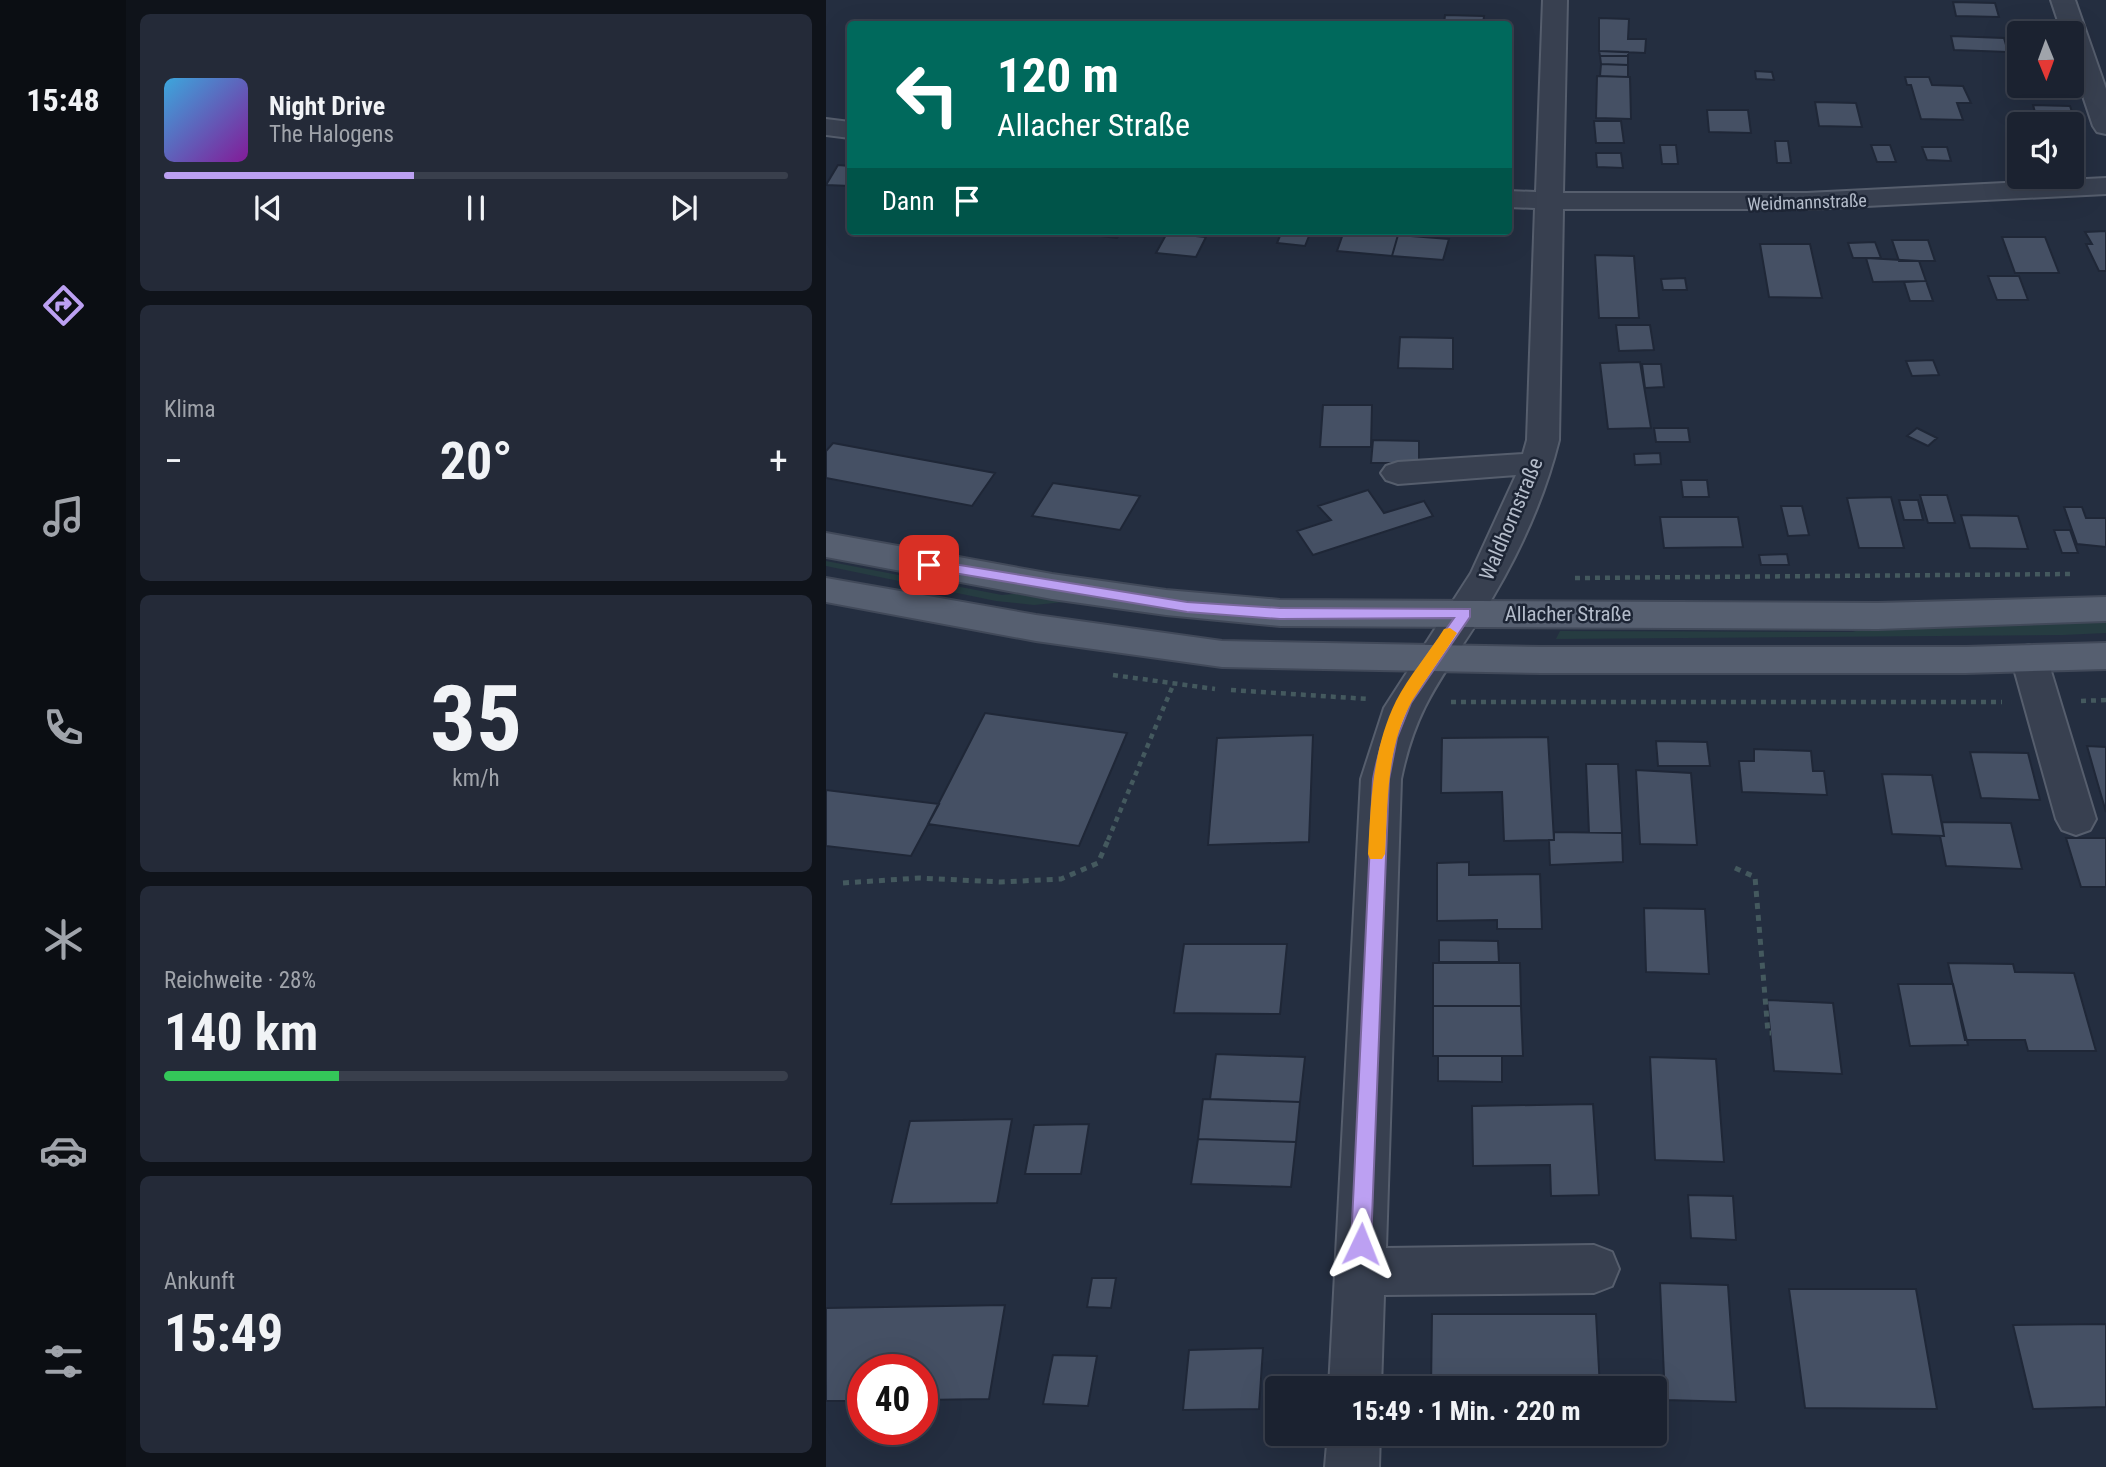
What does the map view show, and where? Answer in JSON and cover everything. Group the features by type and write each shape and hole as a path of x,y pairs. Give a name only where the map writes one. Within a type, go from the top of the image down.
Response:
{"main road":[{"name":"Allacher Straße","path":"826,545 1073,590 1187,607 1280,613 1878,615 2106,609"},
{"path":"826,590 946,613 1223,654 1430,660 2106,656"}],"street":[{"name":"Waldhornstraße","path":"1356,1376 1381,779 1389,738 1404,701 1484,584 1539,463 1543,440 1555,0"},
{"path":"2063,0 2106,126"},
{"path":"826,127 847,130"},
{"name":"Weidmannstraße","path":"1512,199 1752,204 1945,197 2106,186"},
{"path":"1398,473 1539,463"},
{"path":"2029,658 2076,819"},
{"path":"1360,1272 1594,1269"},
{"path":"1352,1467 1353,1446"}],"path":[{"path":"843,883 919,878 1001,882 1061,879 1098,863 1188,650"},
{"path":"1735,868 1755,877 1770,1033"}],"green space":[{"path":"826,561 1002,595 1045,591 1351,619 1348,627 1272,624 1075,601 1034,605 996,601 826,566"},
{"path":"2106,617 2106,633 2063,635 1556,639 1560,631 1852,632 1898,620"}],"building":[{"path":"1953,2 1995,3 1999,17 1956,16"},
{"path":"1445,15 1484,16 1483,21 1444,21"},
{"path":"1599,18 1629,19 1628,39 1646,39 1645,53 1599,51"},
{"path":"1951,36 2004,38 2007,52 1954,50"},
{"path":"1599,51 1628,52 1628,56 1600,56"},
{"path":"1600,56 1628,56 1628,65 1601,64"},
{"path":"1601,64 1628,65 1628,77 1600,76"},
{"path":"1755,71 1772,72 1774,80 1756,79"},
{"path":"1597,76 1630,77 1631,119 1596,118"},
{"path":"1905,77 1929,77 1932,85 1963,86 1971,103 1957,103 1963,120 1921,119 1911,85 1907,85"},
{"path":"1815,102 1856,103 1862,127 1819,126"},
{"path":"2033,105 2070,106 2072,112 2035,112"},
{"path":"1707,110 1748,110 1751,133 1709,132"},
{"path":"1594,121 1621,121 1624,143 1596,143"},
{"path":"1775,141 1788,141 1791,163 1777,163"},
{"path":"1660,145 1676,145 1678,164 1662,164"},
{"path":"1871,145 1890,145 1896,162 1877,162"},
{"path":"1922,147 1947,147 1951,161 1927,160"},
{"path":"1596,153 1621,153 1623,168 1597,167"},
{"path":"838,165 847,166 847,186 826,185"},
{"path":"2106,231 2106,271 2099,271 2086,244 2092,244 2085,232"},
{"path":"1093,235 1119,235 1117,238"},
{"path":"1166,235 1206,237 1196,257 1156,253"},
{"path":"1280,235 1309,235 1305,246 1277,243"},
{"path":"1343,235 1398,235 1392,256 1337,251"},
{"path":"1398,235 1449,239 1443,260 1392,256"},
{"path":"2002,237 2045,237 2059,273 2015,273"},
{"path":"1892,240 1928,240 1935,261 1899,261"},
{"path":"1875,242 1881,258 1853,258 1848,243"},
{"path":"1760,244 1810,244 1822,298 1769,297"},
{"path":"1595,255 1634,256 1639,318 1599,318"},
{"path":"1866,258 1919,261 1926,281 1873,282"},
{"path":"1988,276 2019,276 2028,300 1997,300"},
{"path":"1685,278 1687,290 1663,290 1661,279"},
{"path":"1926,281 1933,301 1910,301 1904,282"},
{"path":"1616,325 1650,325 1654,350 1619,351"},
{"path":"1400,337 1453,338 1453,369 1398,368"},
{"path":"1933,360 1939,375 1912,376 1906,361"},
{"path":"1640,362 1651,428 1608,429 1600,363"},
{"path":"1642,364 1661,364 1664,387 1645,388"},
{"path":"1323,405 1372,405 1371,447 1320,447"},
{"path":"1654,428 1688,428 1690,442 1656,442"},
{"path":"1917,428 1937,438 1928,446 1907,436"},
{"path":"1373,440 1419,441 1419,463 1371,463"},
{"path":"833,443 995,473 972,506 826,478 826,451"},
{"path":"1660,453 1661,464 1635,465 1634,454"},
{"path":"1681,480 1707,480 1709,497 1683,497"},
{"path":"1053,483 1140,496 1120,530 1032,516"},
{"path":"1368,490 1384,513 1424,501 1433,516 1313,555 1297,531 1331,520 1318,506"},
{"path":"1920,495 1947,495 1955,523 1928,523"},
{"path":"1891,497 1904,548 1859,548 1847,498"},
{"path":"1899,500 1918,500 1923,520 1904,520"},
{"path":"1781,506 1802,506 1809,535 1788,536"},
{"path":"2064,507 2082,507 2086,518 2106,518 2106,547 2077,544"},
{"path":"1961,515 2018,516 2028,549 1970,548"},
{"path":"1660,517 1738,517 1743,547 1664,548"},
{"path":"2054,530 2070,530 2078,553 2062,553"},
{"path":"1787,554 1789,565 1761,565 1759,555"},
{"path":"985,713 1127,733 1079,846 928,824"},
{"path":"1313,735 1309,842 1208,845 1217,738"},
{"path":"1548,737 1554,840 1504,841 1502,792 1441,793 1442,738"},
{"path":"1656,741 1707,742 1710,766 1658,766"},
{"path":"2087,746 2106,747 2106,812 2097,781"},
{"path":"1754,749 1811,751 1813,771 1824,771 1827,795 1742,792 1739,761 1754,761"},
{"path":"1970,752 2028,753 2040,800 1981,798"},
{"path":"1586,764 1618,764 1622,833 1589,833"},
{"path":"1636,770 1691,773 1697,845 1640,844"},
{"path":"1882,774 1932,775 1944,836 1892,834"},
{"path":"826,790 939,804 911,856 826,846"},
{"path":"1942,822 2011,823 2022,869 1946,866 1940,836 1944,836"},
{"path":"1554,832 1622,833 1623,862 1550,865 1549,840 1554,840"},
{"path":"2066,838 2106,838 2106,887 2081,887"},
{"path":"1469,862 1469,875 1540,874 1542,929 1497,929 1497,920 1437,921 1437,863"},
{"path":"1644,908 1705,909 1709,974 1646,972"},
{"path":"1439,940 1498,941 1499,962 1439,962"},
{"path":"1184,944 1287,944 1280,1014 1174,1013"},
{"path":"1433,963 1520,963 1521,1006 1433,1006"},
{"path":"1948,963 2013,964 2015,972 2074,973 2096,1051 2028,1051 2025,1040 1965,1040"},
{"path":"1898,984 1953,984 1968,1045 1910,1046"},
{"path":"1767,1000 1833,1003 1842,1074 1774,1071"},
{"path":"1433,1006 1521,1006 1523,1056 1433,1056"},
{"path":"1216,1054 1305,1057 1300,1102 1210,1099"},
{"path":"1438,1056 1502,1056 1502,1082 1438,1081"},
{"path":"1650,1057 1716,1059 1724,1162 1655,1160"},
{"path":"1203,1099 1300,1102 1296,1142 1198,1139"},
{"path":"1593,1104 1599,1195 1551,1196 1550,1165 1473,1166 1472,1106"},
{"path":"1012,1119 997,1203 891,1204 910,1121"},
{"path":"1089,1124 1081,1174 1025,1174 1034,1125"},
{"path":"1198,1139 1296,1142 1291,1187 1191,1184"},
{"path":"1688,1195 1733,1196 1736,1240 1691,1238"},
{"path":"1092,1278 1116,1278 1111,1308 1087,1307"},
{"path":"1660,1283 1728,1285 1736,1402 1667,1400 1667,1376 1664,1376"},
{"path":"1789,1289 1916,1289 1937,1409 1805,1408"},
{"path":"1005,1305 989,1399 938,1400 938,1354 847,1354 847,1401 826,1401 826,1308"},
{"path":"1432,1314 1596,1314 1599,1376 1431,1376"},
{"path":"2106,1324 2106,1407 2033,1409 2013,1325"},
{"path":"1263,1348 1259,1409 1183,1410 1189,1350"},
{"path":"1053,1355 1097,1356 1088,1406 1043,1404"}],"slow traffic":[{"path":"1376,854 1381,779 1389,738 1404,701 1450,633"}],"route":[{"path":"929,565 1187,607 1280,613 1465,613 1404,701 1389,738 1381,779 1361,1244"}]}
